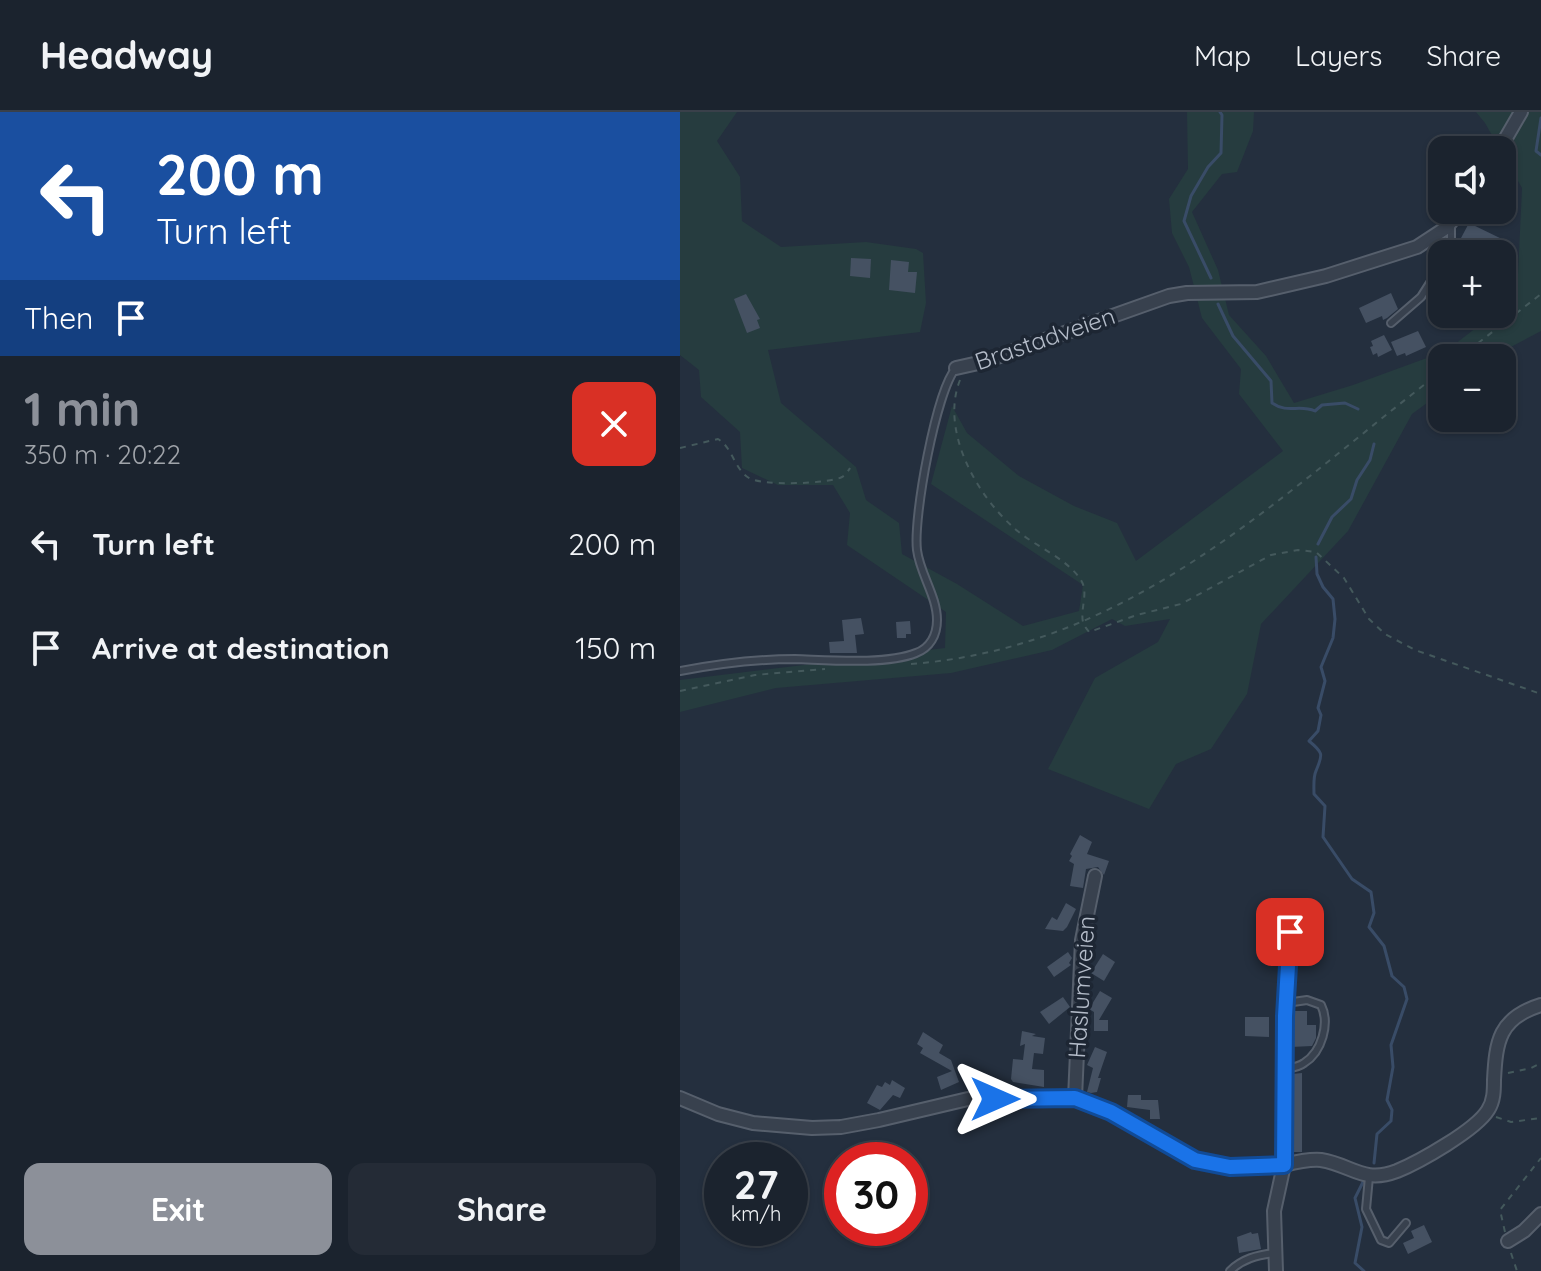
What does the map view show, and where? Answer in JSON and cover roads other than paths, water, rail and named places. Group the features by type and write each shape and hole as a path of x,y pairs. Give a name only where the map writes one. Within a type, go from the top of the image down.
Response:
{"street":[{"path":"1507,136 1521,112"},
{"name":"Brastadveien","path":"962,367 1169,296 1257,292 1326,276 1407,251 1451,224"},
{"name":"Haslumveien","path":"1075,1098 1082,940 1095,876"},
{"path":"680,1098 718,1114 753,1123 812,1128 841,1127 879,1120 968,1099 1075,1098 1111,1112 1195,1160 1230,1167 1318,1160 1369,1177 1409,1166 1472,1126 1488,1111 1493,1098 1497,1044 1506,1025 1523,1012 1541,1005"},
{"path":"1276,1271 1274,1211 1284,1165"},
{"path":"1508,1241 1541,1214"}],"lane":[{"path":"1451,224 1451,240"},
{"path":"1391,323 1421,297 1428,286"},
{"name":"Brastadveien","path":"680,671 713,665 792,659 828,661 904,657 920,652 930,644 935,635 937,613 920,568 916,521 944,393 962,367"},
{"path":"1284,1165 1290,932"},
{"path":"1285,1069 1302,1065 1310,1057 1322,1036 1325,1016 1321,1005 1312,1001 1286,1003"},
{"path":"1369,1177 1366,1209 1381,1240 1389,1243 1406,1223"},
{"path":"1230,1271 1253,1257 1274,1253"}],"waterway":[{"path":"1211,278 1184,221 1191,196 1208,167 1221,153 1220,112"},
{"path":"1541,118 1536,151 1541,155"},
{"path":"1218,304 1233,336 1271,381 1272,403 1283,408 1315,411 1322,405 1345,403 1358,409"},
{"path":"1318,544 1332,517 1351,499 1357,480 1370,460 1374,444"},
{"path":"1316,557 1317,574 1333,599 1335,619 1333,638 1321,667 1325,681 1318,708 1321,715 1318,731 1309,741 1321,755 1314,776 1314,794 1325,806 1323,837 1352,879 1371,892 1374,913 1369,927 1384,946 1392,976 1404,987 1407,999 1391,1045 1393,1067 1387,1100 1392,1110 1391,1121 1377,1134 1374,1163"},
{"path":"1363,1182 1355,1198 1362,1227 1355,1263 1364,1271"}]}
